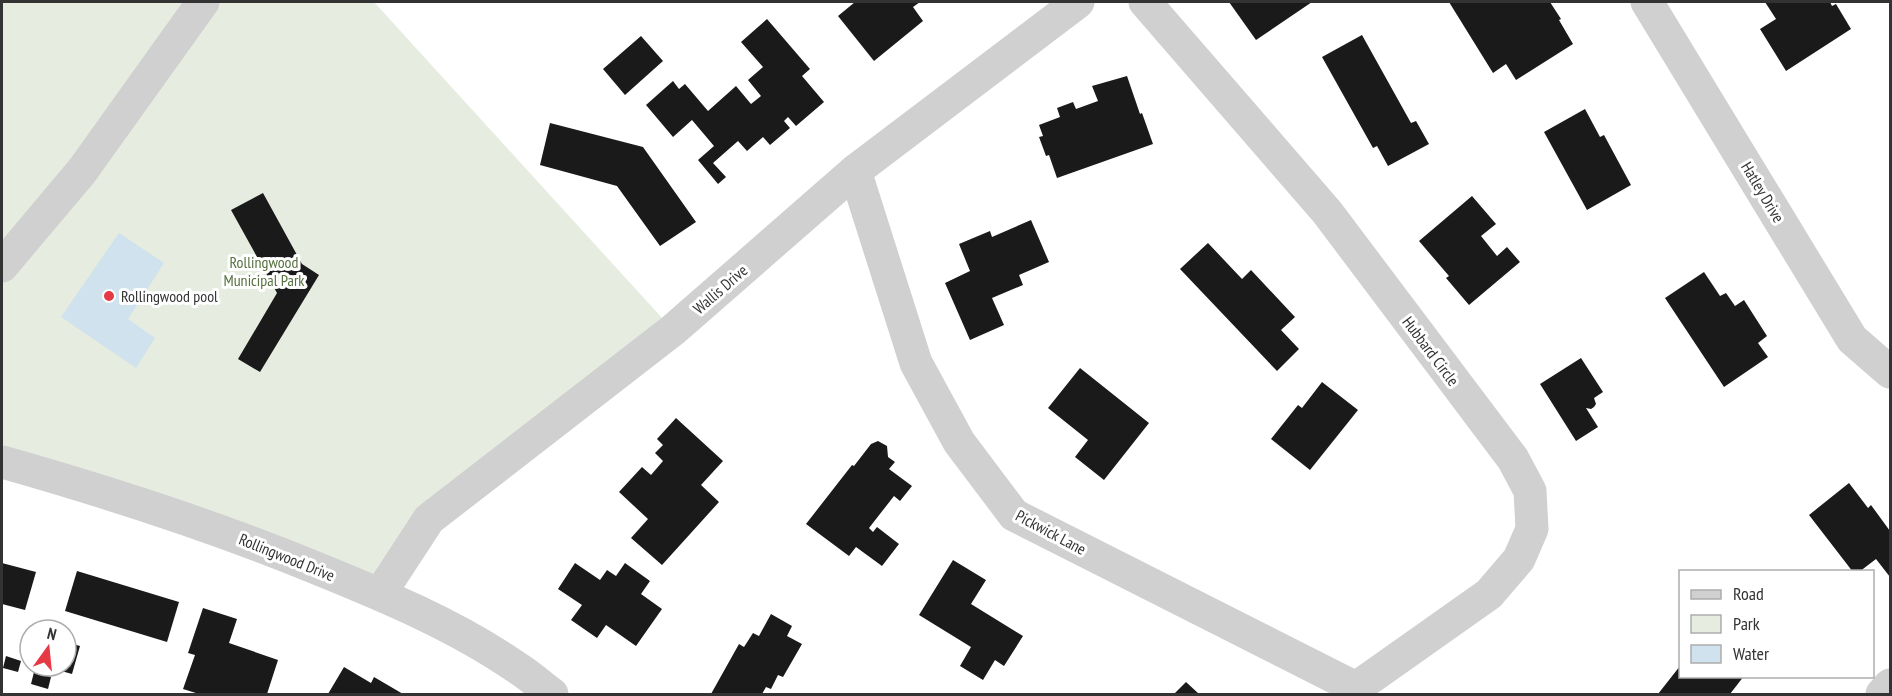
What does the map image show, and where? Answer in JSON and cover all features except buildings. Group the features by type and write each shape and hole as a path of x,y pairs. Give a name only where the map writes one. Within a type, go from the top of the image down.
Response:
{"street":[{"path":"2,266 82,171 203,2"},
{"name":"Wallis Drive","path":"380,594 429,519 673,330 855,171 1078,2"},
{"name":"Hubbard Circle","path":"1145,2 1327,212 1513,459 1530,491 1532,529 1519,559 1489,594 1358,691"},
{"name":"Hatley Drive","path":"1647,2 1852,339 1890,372"},
{"name":"Pickwick Lane","path":"855,171 916,363 959,442 1014,514 1358,691"},
{"name":"Rollingwood Drive","path":"2,462 74,482 245,539 380,594 450,628 516,666 552,694"},
{"path":"1882,694 1890,685"}],"green space":[{"name":"Rollingwood Municipal Park","path":"2,2 374,2 673,330 429,519 380,594 2,464"}],"water":[{"name":"Rollingwood pool","path":"119,233 164,263 128,319 155,338 136,368 61,317"}],"place":[{"name":"Rollingwood pool","path":"109,296"}]}
